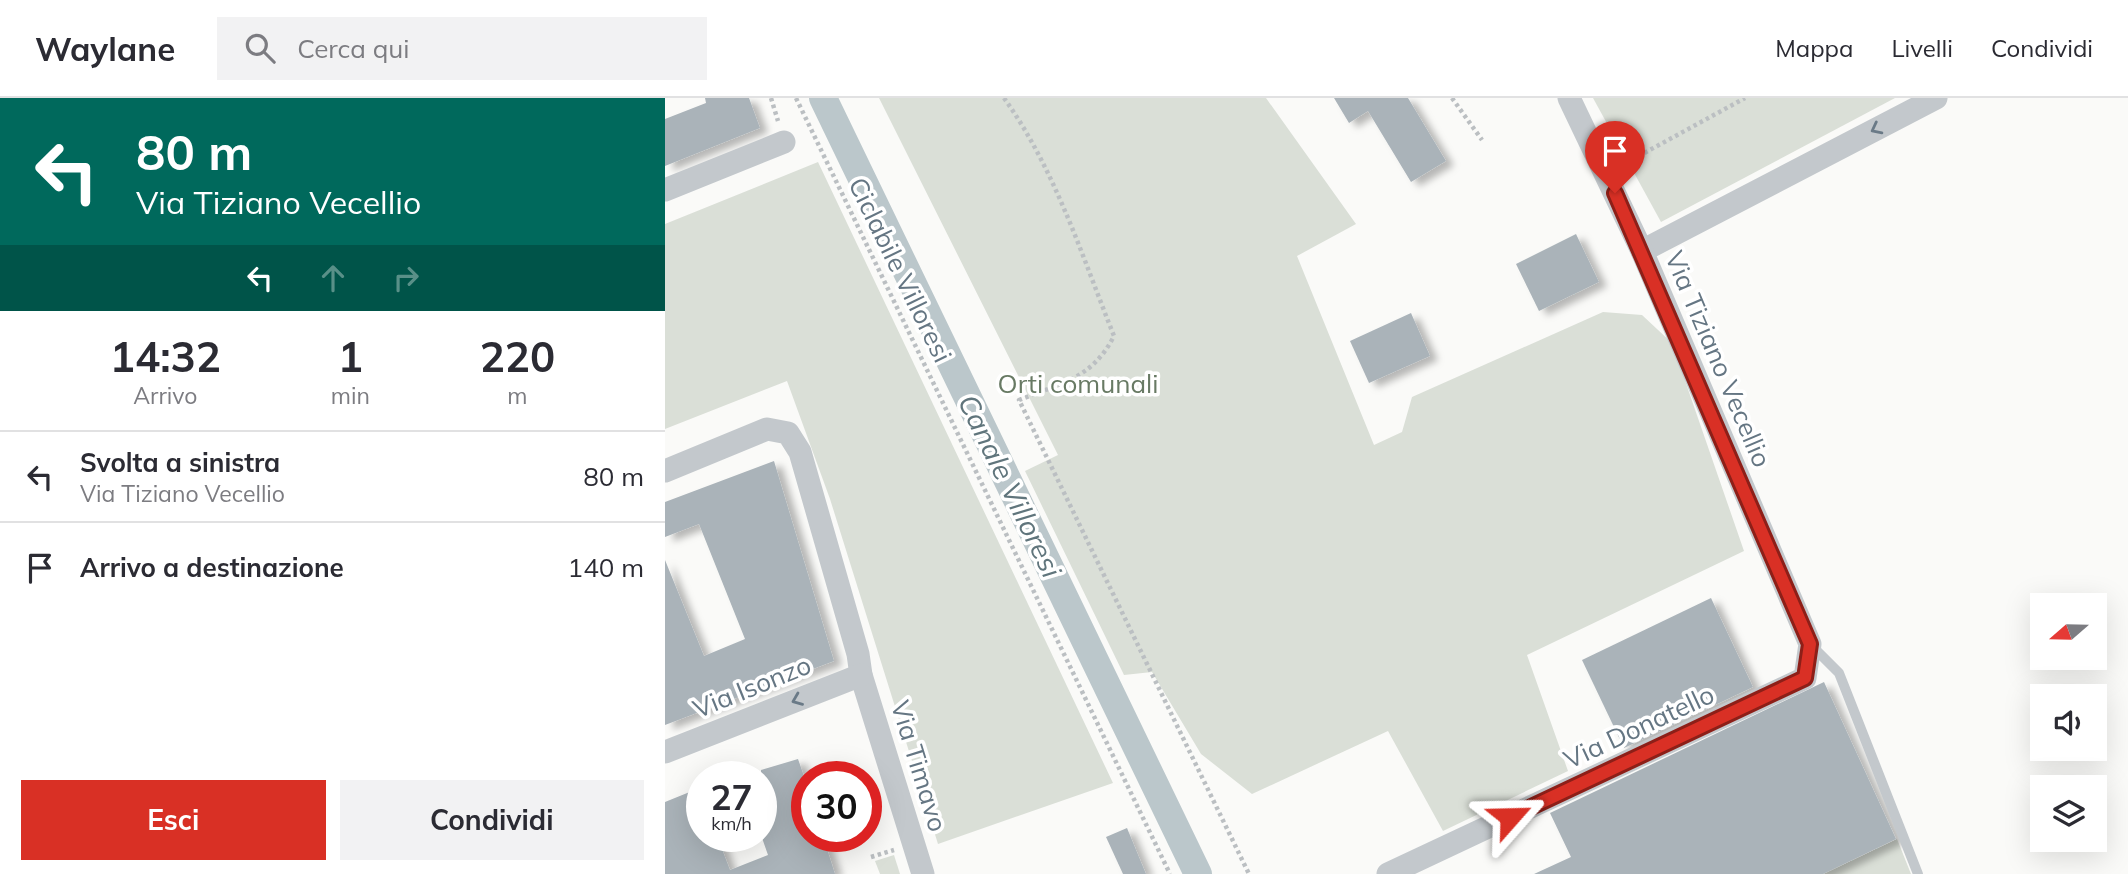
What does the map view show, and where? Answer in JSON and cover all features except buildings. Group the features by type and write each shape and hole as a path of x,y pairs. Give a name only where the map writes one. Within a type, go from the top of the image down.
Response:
{"street":[{"name":"Via Tiziano Vecellio","path":"1569,98 1642,251 1810,644"},
{"path":"1642,251 1937,98"},
{"path":"665,190 784,142"},
{"name":"Via Timavo","path":"665,471 767,429 787,433 800,452 858,654 861,675 923,874"},
{"name":"Via Donatello","path":"1388,874 1779,693 1805,678 1810,644"},
{"name":"Via Isonzo","path":"665,752 861,675"}],"lane":[{"path":"1810,644 1839,673 1918,874"}],"path":[{"name":"Ciclabile Villoresi","path":"796,98 1170,874"},
{"path":"1004,98 1036,149 1052,183 1114,336 1103,357 1084,374 1019,400 1249,874"},
{"path":"1452,98 1482,140"},
{"path":"1606,174 1745,98"}],"green space":[{"name":"Orti comunali","path":"879,98 1266,98 1356,224 1297,256 1374,445 1402,432 1412,397 1603,312 1642,315 1672,343 1744,551 1527,655 1568,771 1443,831 1388,731 1252,794 1201,754 1152,672 1124,675 1025,471 1058,455"},
{"path":"1593,98 1895,98 1661,222"},
{"path":"818,162 1113,783 938,844 830,499 787,381 665,429 665,224"},
{"path":"1897,839 1911,874 1823,874"},
{"path":"894,855 900,874 880,874 875,861"}],"waterway":[{"name":"Canale Villoresi","path":"823,98 1198,874"}],"route":[{"path":"1510,817 1779,693 1805,678 1810,644 1615,193"}]}
